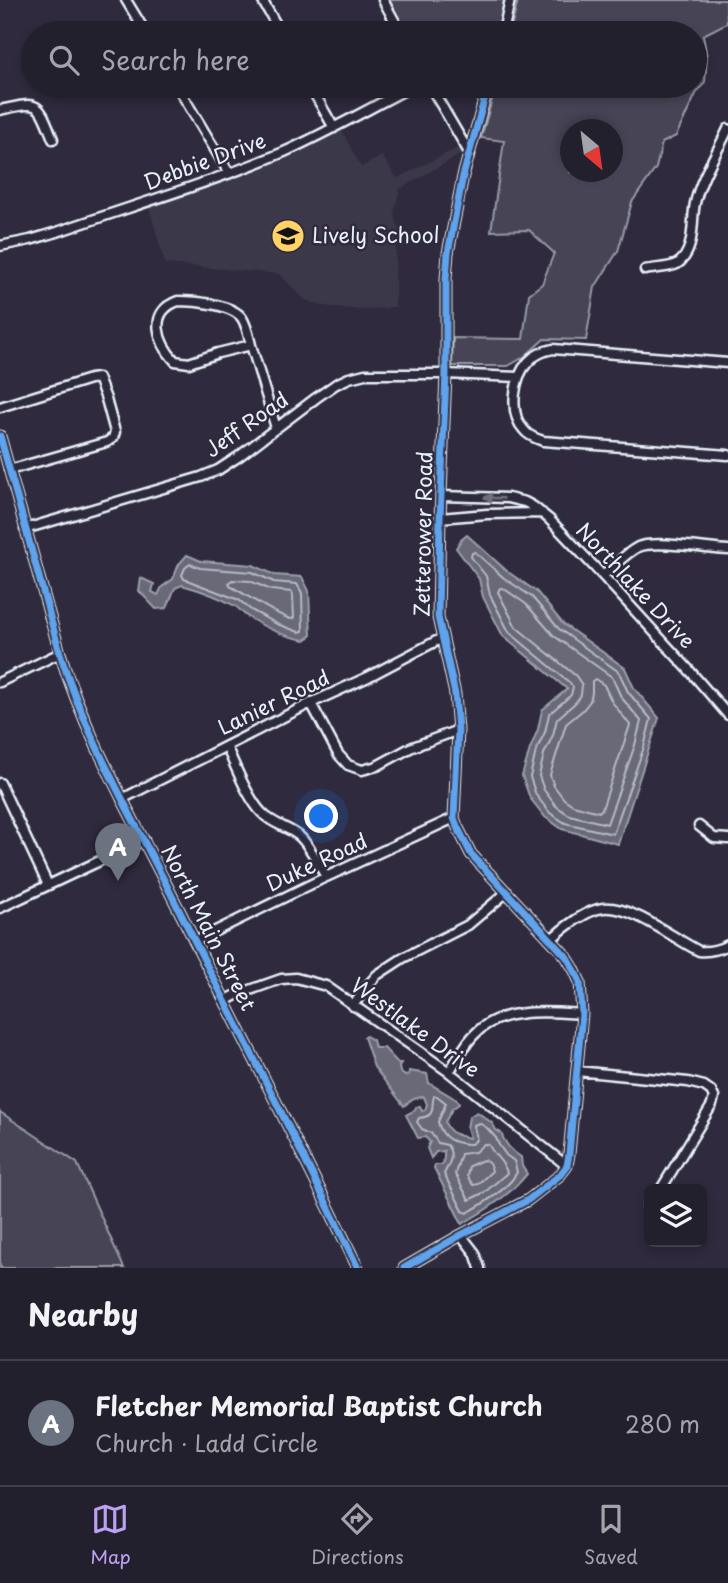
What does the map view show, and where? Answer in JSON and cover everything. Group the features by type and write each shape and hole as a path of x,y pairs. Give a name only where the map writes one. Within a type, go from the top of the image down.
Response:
{"street":[{"path":"127,0 139,21"},
{"path":"262,0 274,21"},
{"path":"383,0 394,21"},
{"path":"506,21 510,0"},
{"path":"184,98 229,173"},
{"path":"317,98 334,128"},
{"name":"Debbie Drive","path":"0,246 57,232 229,173 334,128 390,98"},
{"path":"437,98 470,153"},
{"name":"Zetterower Road","path":"485,98 463,176 448,253 438,617 454,694 458,730 454,818 460,835 471,854 566,956 578,975 582,990 567,1166"},
{"path":"0,110 29,104 35,106 41,110 53,139"},
{"path":"645,270 676,265 684,257 691,238 695,203 728,128"},
{"path":"251,345 189,363 175,361 167,352 160,336 161,314 165,308 178,301 201,303 237,313 242,318 251,345 276,428"},
{"path":"728,363 553,349 540,352 528,362 518,377 514,404 523,430 543,442 728,455"},
{"name":"Jeff Road","path":"25,529 201,477 229,463 316,398 349,378 365,374 518,377"},
{"path":"0,407 99,378 115,432 113,438 107,442 9,470"},
{"name":"North Main Street","path":"0,436 60,653 80,709 122,799 296,1139 358,1268"},
{"name":"Northlake Drive","path":"441,496 508,498 534,506 603,576 728,713"},
{"path":"440,518 542,513"},
{"path":"603,576 630,552 644,545 728,550"},
{"name":"Lanier Road","path":"122,799 442,638"},
{"path":"0,682 60,653"},
{"path":"311,703 338,754 348,765 362,770 458,730"},
{"path":"226,746 261,813 304,840 327,877"},
{"path":"0,783 48,885"},
{"name":"Duke Road","path":"195,941 454,818"},
{"path":"699,826 714,838 728,839"},
{"path":"0,908 144,840"},
{"path":"353,1006 377,975 402,958 468,925 507,892"},
{"path":"551,940 558,932 583,916 610,908 643,918 699,951 720,949 728,945"},
{"name":"Westlake Drive","path":"225,1001 281,979 296,978 326,986 449,1072 567,1166"},
{"path":"449,1072 474,1034 486,1023 515,1015 542,1012 582,1014"},
{"path":"577,1072 688,1082 704,1086 711,1091 713,1097 708,1112 664,1184"},
{"path":"404,1268 528,1200 551,1183 567,1166"},
{"path":"461,1236 474,1253 480,1268"}],"shaded area":[{"path":"386,0 504,0 500,21 397,21"},
{"path":"518,0 726,0 727,23 707,33 707,21 513,21"},
{"path":"493,98 694,98 676,136 662,143 656,168 632,202 618,251 595,287 586,340 544,339 524,357 508,366 452,366 453,338 523,339 529,294 542,284 554,253 529,230 491,231 504,141 481,138"},
{"path":"339,125 361,167 382,156 397,178 459,147 463,153 400,189 394,214 399,229 396,246 395,307 360,310 323,306 305,300 279,274 165,264 148,204"},
{"path":"0,1112 77,1163 124,1268 0,1268"}],"water":[{"path":"467,535 508,572 537,592 563,624 625,668 634,688 659,718 618,844 562,829 545,817 530,798 522,776 542,710 567,689 503,636 483,597 479,579 456,548"},
{"path":"187,555 201,561 253,565 275,575 302,577 309,591 311,636 305,640 290,637 248,617 229,603 182,585 175,588 167,608 156,609 139,591 141,578 154,584 152,592 158,595 162,587 173,579 179,564"},
{"path":"364,1037 373,1040 375,1048 384,1048 401,1063 400,1072 405,1076 409,1075 409,1071 427,1074 429,1083 457,1100 459,1104 452,1109 445,1122 452,1132 470,1138 467,1128 469,1117 477,1112 492,1123 509,1147 521,1157 527,1174 520,1182 497,1202 462,1224 434,1168 435,1165 442,1165 444,1151 436,1152 431,1158 427,1148 430,1142 425,1137 418,1138 406,1115 416,1107 420,1106 422,1111 425,1110 427,1104 424,1097 413,1099 404,1106 374,1067"}],"cycle path":[{"path":"404,1268 528,1200 560,1175 567,1166 582,1014 580,982 566,956 471,854 454,818 458,730 455,694 438,617 446,374 446,279 448,253 463,176 485,98"},
{"path":"0,436 60,653 82,713 108,771 358,1268"}],"place":[{"name":"Lively School","path":"288,236"},
{"name":"Fletcher Memorial Baptist Church","path":"118,881"}]}
